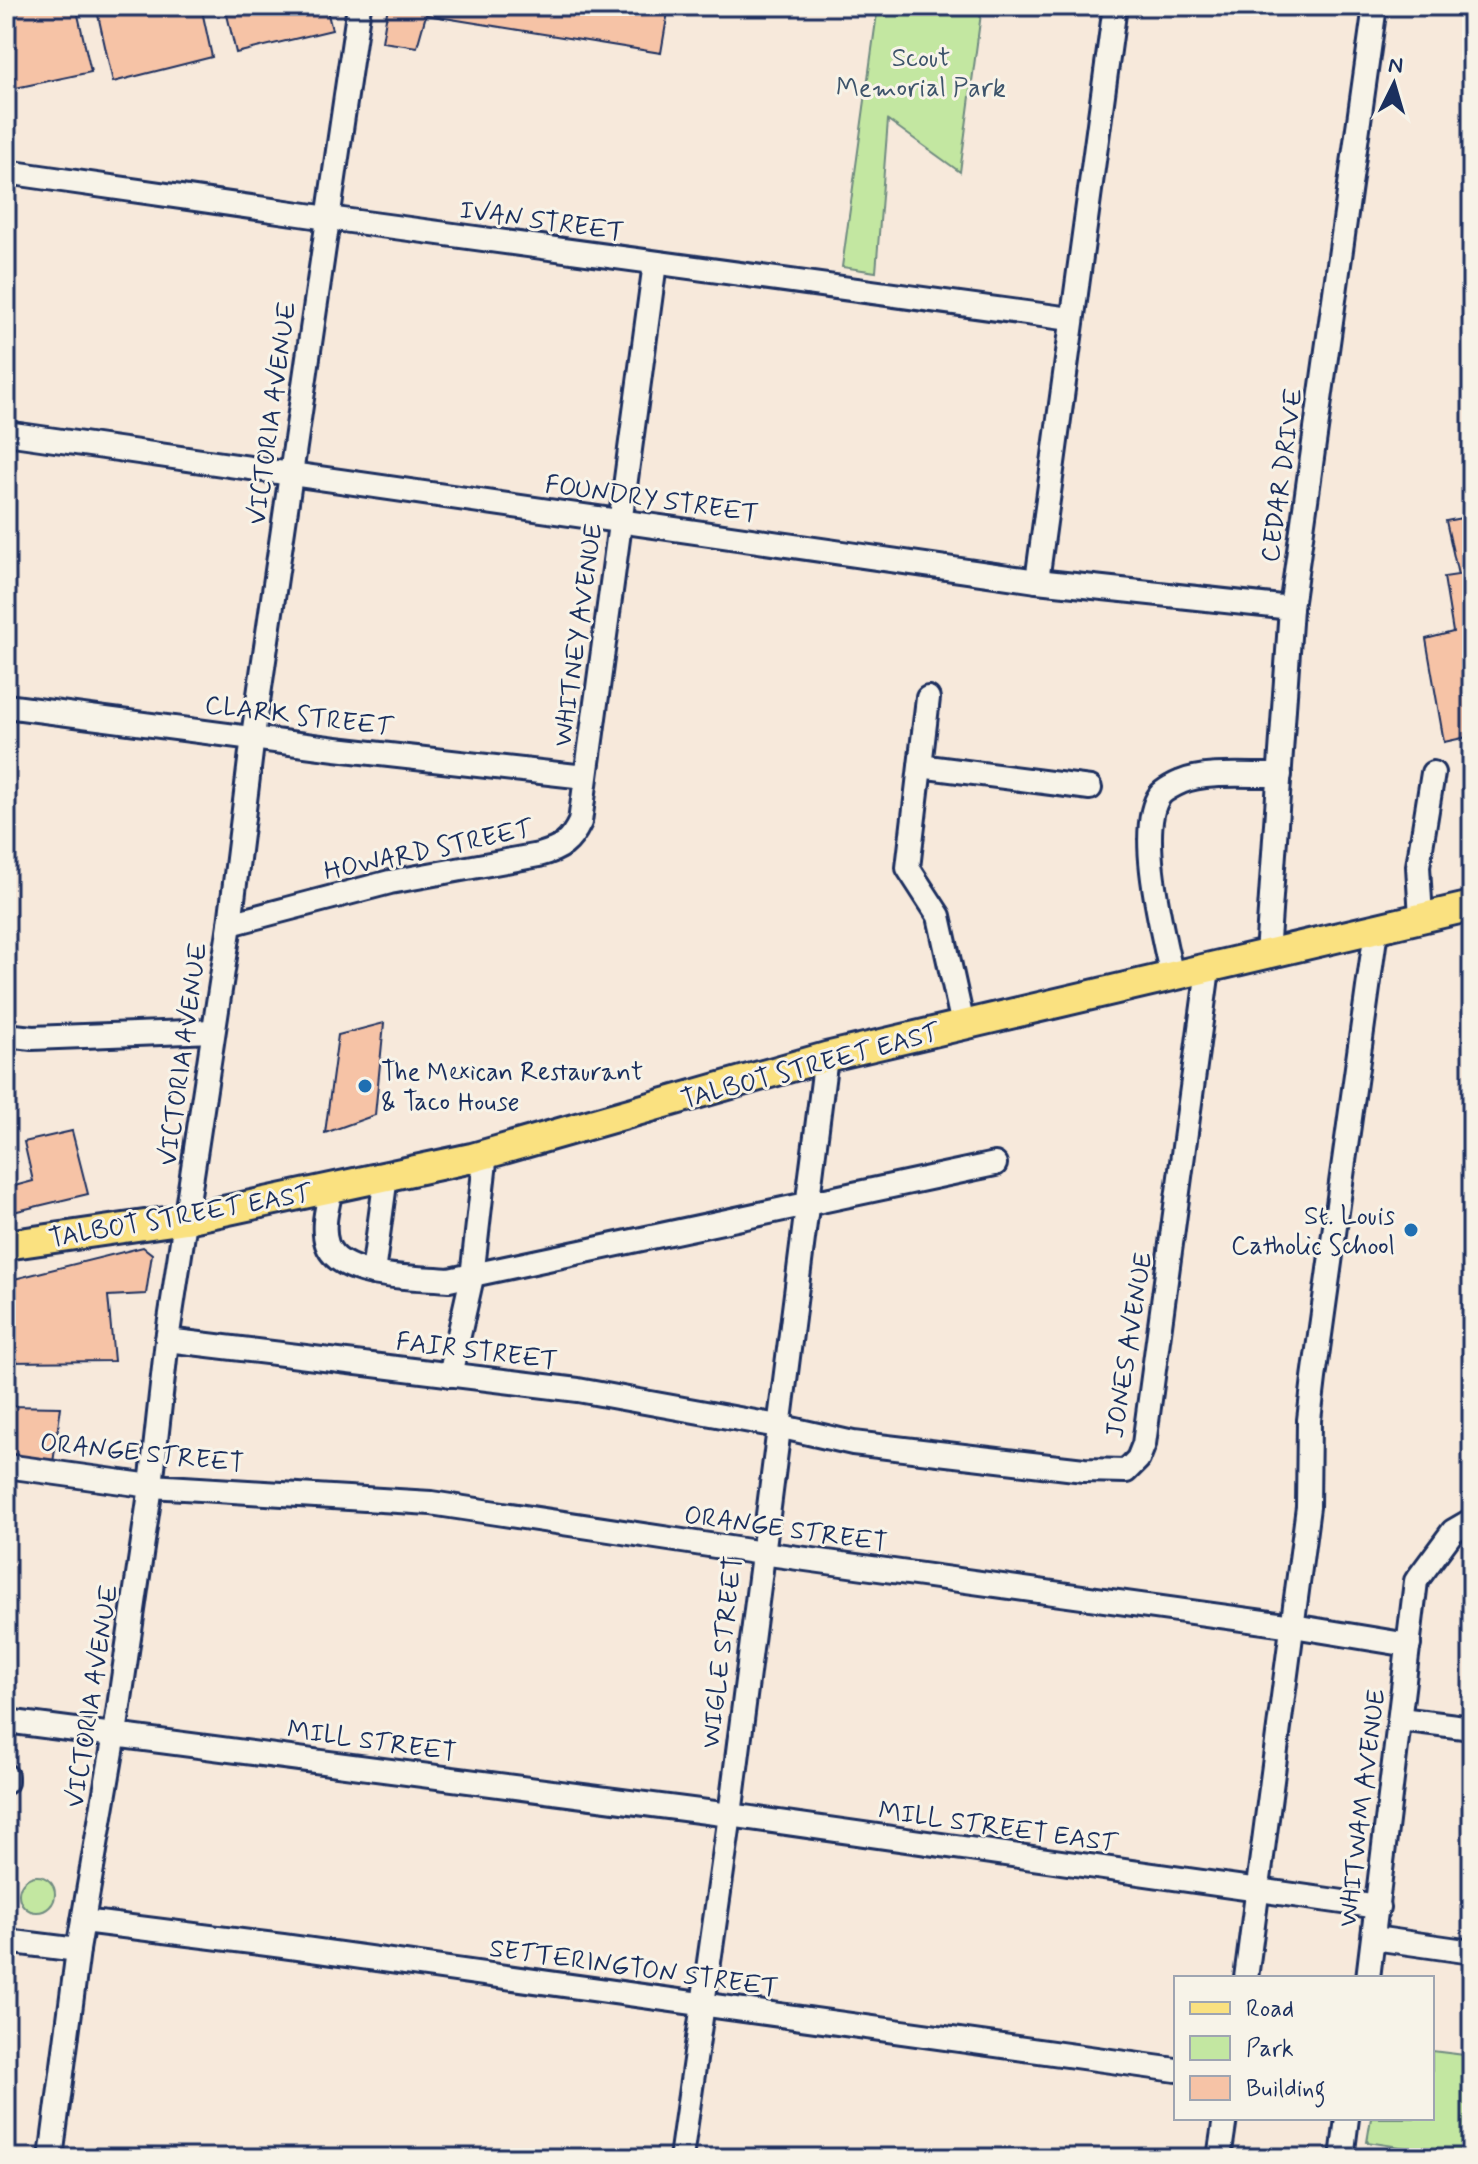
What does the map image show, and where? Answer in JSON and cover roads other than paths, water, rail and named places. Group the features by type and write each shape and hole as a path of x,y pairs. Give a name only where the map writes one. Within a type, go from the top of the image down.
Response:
{"main road":[{"name":"TALBOT STREET EAST","path":"6,1245 186,1219 486,1153 826,1057 1472,906"}],"street":[{"name":"VICTORIA AVENUE","path":"51,2158 78,1950 115,1734 151,1486 167,1340 230,924 253,736 359,6"},
{"path":"1037,581 1115,6"},
{"name":"CEDAR DRIVE","path":"1267,954 1291,608 1375,6"},
{"name":"IVAN STREET","path":"6,172 1071,319"},
{"name":"WHITNEY AVENUE","path":"585,777 655,263"},
{"name":"FOUNDRY STREET","path":"6,433 1037,581 1291,608"},
{"path":"928,698 908,868 939,916 963,1025"},
{"name":"CLARK STREET","path":"6,706 336,749 585,777"},
{"path":"920,766 1090,788"},
{"path":"1421,918 1418,866 1433,773"},
{"path":"1172,977 1149,853 1153,815 1160,795 1181,781 1202,777 1280,775"},
{"name":"HOWARD STREET","path":"230,924 390,882 523,859 559,849 572,839 580,822 585,777"},
{"path":"1246,1976 1308,1507 1309,1420 1314,1378 1376,930"},
{"name":"JONES AVENUE","path":"778,1426 853,1443 1084,1470 1126,1471 1138,1459 1144,1444 1208,969"},
{"path":"6,1035 32,1038 213,1031"},
{"name":"WIGLE STREET","path":"681,2158 730,1815 826,1057"},
{"path":"450,1375 472,1277 486,1153"},
{"path":"331,1188 324,1224 328,1246 341,1263 373,1273 449,1280 995,1164"},
{"path":"373,1273 386,1176"},
{"name":"FAIR STREET","path":"167,1340 578,1390 778,1426"},
{"name":"ORANGE STREET","path":"6,1466 151,1486 431,1503 1409,1645"},
{"path":"1409,1645 1416,1581 1453,1531 1472,1520"},
{"name":"WHITWAM AVENUE","path":"1368,1976 1409,1645"},
{"path":"1400,1719 1472,1728"},
{"name":"MILL STREET","path":"6,1721 730,1815"},
{"name":"MILL STREET EAST","path":"730,1815 1259,1891"},
{"path":"1259,1891 1378,1907"},
{"name":"SETTERINGTON STREET","path":"83,1921 1174,2070"},
{"path":"1374,1938 1472,1952"},
{"path":"6,1941 78,1950"},
{"path":"1219,2158 1225,2120"},
{"path":"1342,2158 1347,2120"}],"place":[{"name":"The Mexican Restaurant & Taco House","path":"365,1086"},
{"name":"St. Louis Catholic School","path":"1411,1230"}],"park label":[{"name":"Scout Memorial Park","path":"921,72"}]}
